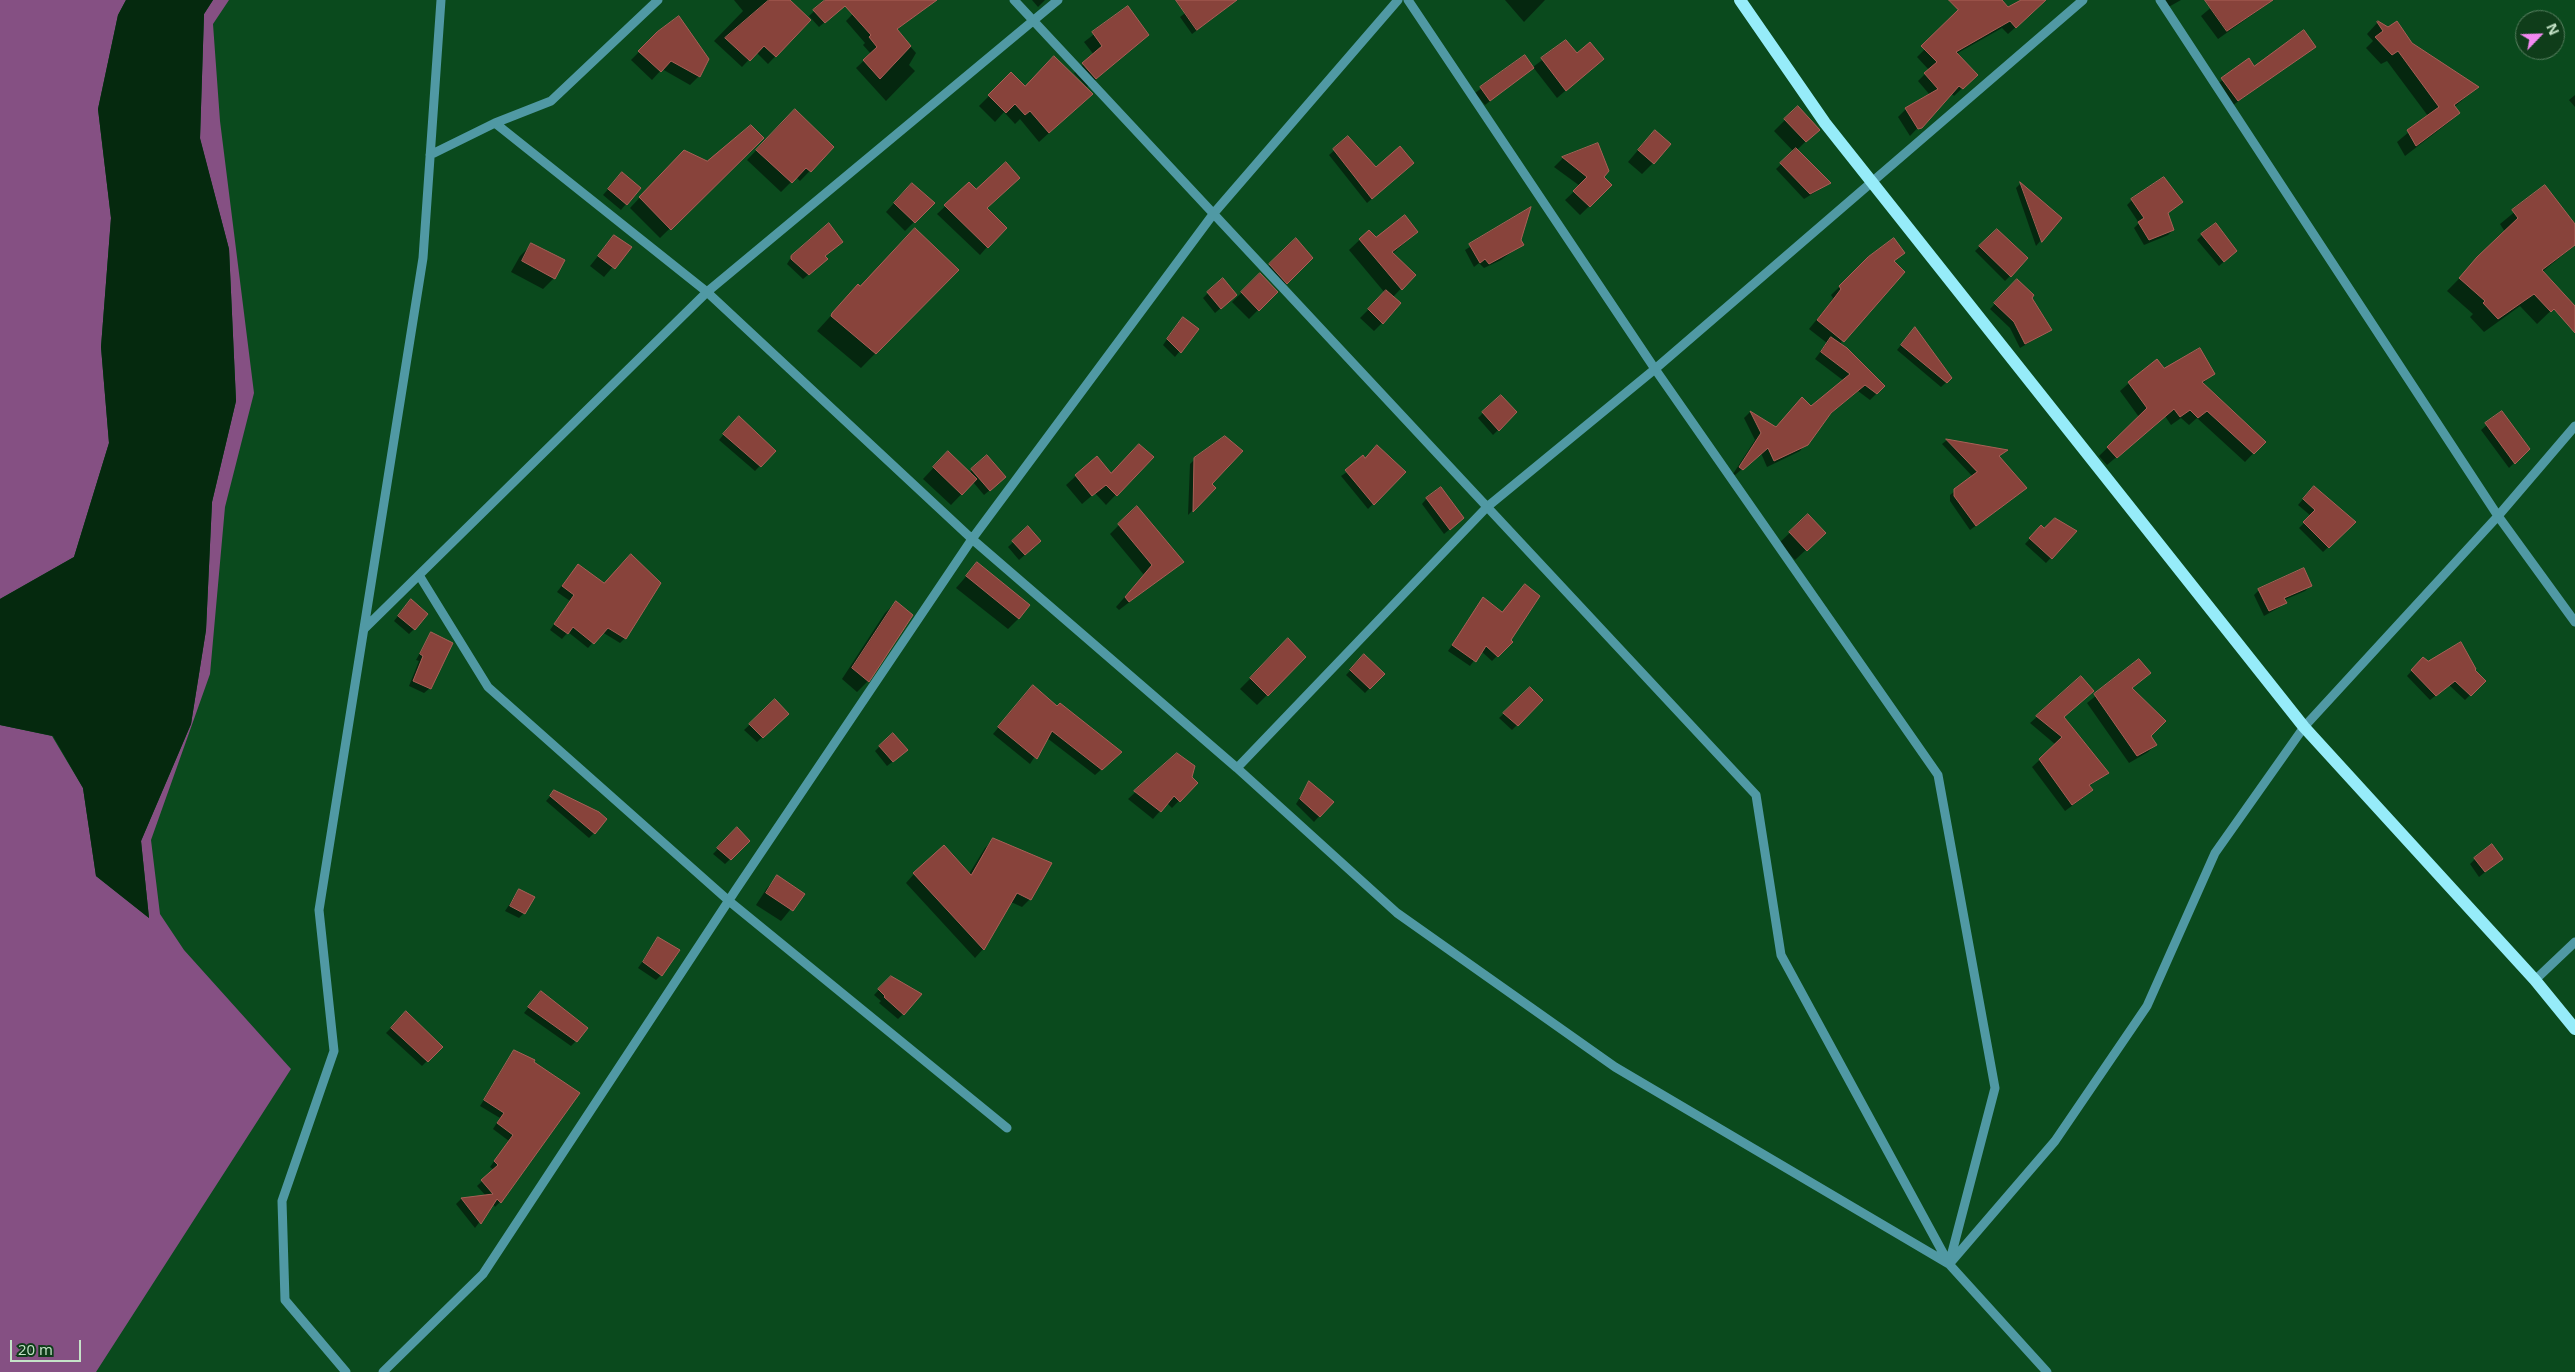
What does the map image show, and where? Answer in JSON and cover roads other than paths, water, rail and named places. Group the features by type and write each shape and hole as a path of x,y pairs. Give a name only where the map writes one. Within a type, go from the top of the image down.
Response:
{"main road":[{"path":"1740,0 1825,123 2304,727 2534,980 2575,1029"}],"street":[{"path":"346,1372 285,1300 282,1201 334,1051 319,910 423,258 441,0"},
{"path":"430,155 495,123 551,101 658,0"},
{"path":"1014,0 1756,795 1781,955 1949,1264 2047,1372"},
{"path":"364,629 708,292 1058,0"},
{"path":"383,1372 483,1274 729,901 972,538 1214,214 1398,0"},
{"path":"1408,0 1655,369 1938,775 1995,1088 1949,1264"},
{"path":"1236,768 1487,507 1655,369 2083,0"},
{"path":"2160,0 2498,516 2575,622"},
{"path":"495,123 708,292 972,538 1236,768 1397,913 1615,1067 1949,1264"},
{"path":"1949,1264 2055,1141 2147,1006 2215,853 2304,727 2498,516 2575,426"},
{"path":"419,575 488,686 729,901 1007,1128"},
{"path":"2534,980 2575,942"}]}
